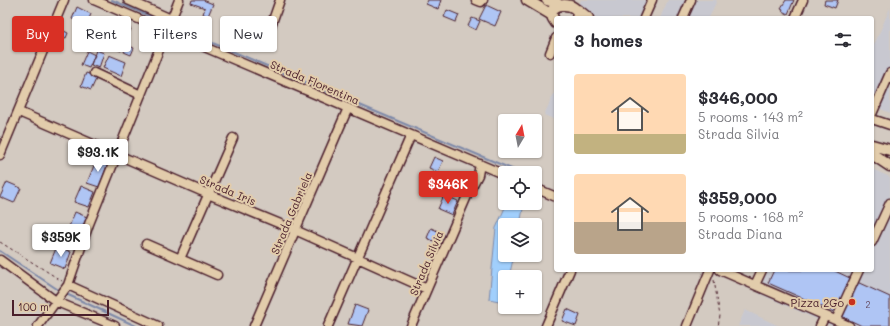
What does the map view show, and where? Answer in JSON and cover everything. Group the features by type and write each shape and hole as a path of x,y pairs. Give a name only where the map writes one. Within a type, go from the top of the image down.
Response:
{"main road":[{"path":"526,0 554,19"},
{"path":"554,19 552,2 563,0 585,16"},
{"path":"874,146 890,150"},
{"path":"874,155 890,166"}],"street":[{"path":"0,155 64,0"},
{"name":"Strada Florentina","path":"94,0 142,16"},
{"path":"128,0 154,16"},
{"path":"172,16 178,0"},
{"path":"274,16 280,0"},
{"path":"476,0 482,2 483,0"},
{"path":"645,16 652,0"},
{"path":"684,16 691,0"},
{"path":"796,16 802,0"},
{"path":"550,53 554,43"},
{"name":"Strada Florentina","path":"212,45 348,108 498,172"},
{"path":"38,326 59,300 67,287 89,224 158,52"},
{"path":"94,73 141,95"},
{"path":"874,109 890,73"},
{"name":"Strada Gabriela","path":"254,326 348,108"},
{"name":"Strada Iris","path":"19,112 427,288"},
{"path":"874,120 890,125"},
{"path":"328,326 411,135"},
{"path":"180,259 233,138"},
{"name":"Strada Silvia","path":"412,326 467,196 478,175 480,164"},
{"path":"542,191 554,196"},
{"path":"874,238 890,203"},
{"path":"146,244 218,275"},
{"path":"1,263 59,300 115,326"},
{"path":"546,326 569,272"},
{"path":"725,272 849,326"},
{"path":"755,285 761,272"},
{"path":"836,320 858,272"},
{"path":"687,326 712,273"},
{"path":"67,287 158,326"},
{"path":"820,326 826,316"}],"path":[{"path":"0,242 67,287"},
{"path":"712,273 720,316 718,326"}],"shaded area":[{"path":"581,0 651,0 644,16 593,16 577,9"},
{"path":"668,0 717,0 710,16 661,16"},
{"path":"890,8 890,113 874,106 874,45"},
{"path":"554,93 554,119 544,115"},
{"path":"874,170 890,177 890,326 832,326 758,293 767,272 874,272"},
{"path":"745,310 779,326 738,326"}],"water":[{"path":"504,210 523,210 521,218 500,218"},
{"path":"498,223 498,262 512,262 511,270 498,270 498,301 489,299 496,228"}],"building":[{"path":"192,0 203,0 213,4 208,16 203,14 205,8 191,3"},
{"path":"428,0 441,0 438,9 426,4"},
{"path":"786,0 794,0 788,14 782,11 783,9 781,8"},
{"path":"825,0 838,0 835,8 824,4"},
{"path":"486,5 501,12 495,26 479,19"},
{"path":"77,7 91,14 90,16 73,16"},
{"path":"447,10 459,15 456,22 444,17"},
{"path":"472,18 480,21 476,30 468,26"},
{"path":"64,31 68,33 66,38 64,37"},
{"path":"131,47 134,48 131,55 124,52 131,52"},
{"path":"87,52 95,55 89,68 81,65"},
{"path":"95,52 104,53 99,68 91,65"},
{"path":"109,55 126,62 121,76 103,68"},
{"path":"86,73 97,77 91,90 81,86"},
{"path":"434,157 443,161 438,172 429,168"},
{"path":"97,158 108,163 99,187 87,183"},
{"path":"7,182 21,188 14,203 0,197"},
{"path":"81,186 95,192 89,207 74,202"},
{"path":"444,195 458,201 452,215 438,209"},
{"path":"75,212 87,217 77,239 66,234"},
{"path":"431,228 442,233 438,243 427,238"},
{"path":"57,246 71,252 65,269 50,263"},
{"path":"773,272 837,272 852,279 836,313 768,283"},
{"path":"857,282 890,297 890,326 862,326 841,316"},
{"path":"355,305 368,310 362,326 348,324"},
{"path":"567,309 580,315 576,326 562,321"}],"waterway":[{"path":"112,0 150,16"},
{"path":"212,43 505,166"},
{"path":"0,251 60,291"},
{"path":"64,293 136,326"}],"place":[{"name":"Pizza 2Go","path":"852,302"}]}
